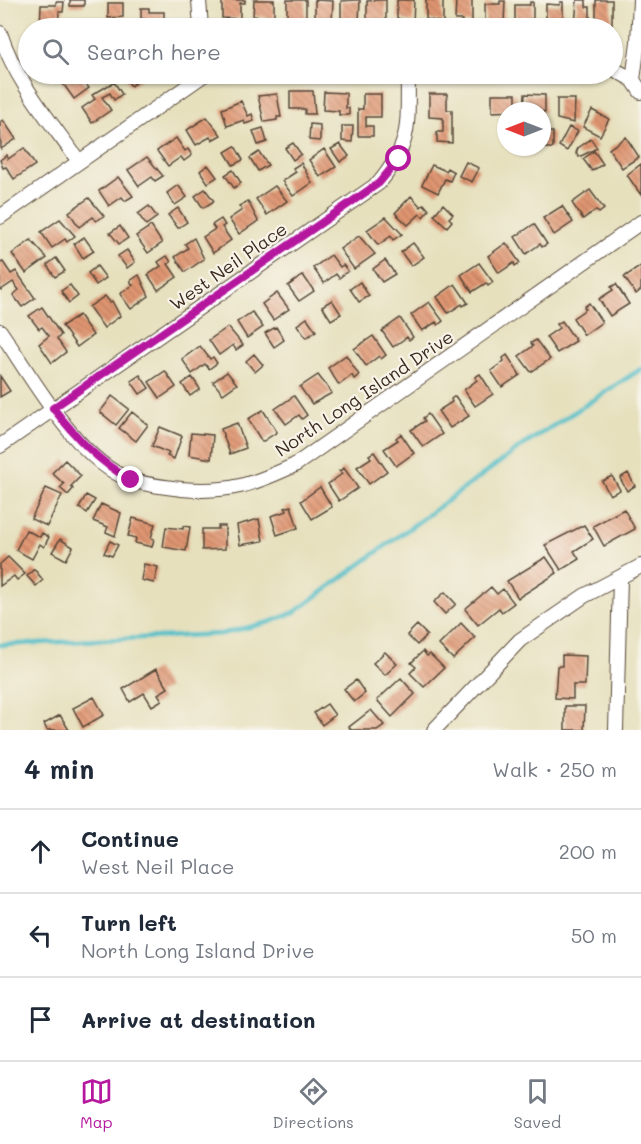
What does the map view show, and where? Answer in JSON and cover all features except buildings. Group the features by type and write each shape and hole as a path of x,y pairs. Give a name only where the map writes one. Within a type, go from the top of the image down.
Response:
{"street":[{"path":"199,0 200,18"},
{"path":"633,80 640,0"},
{"path":"0,33 7,55 18,75"},
{"path":"623,74 633,80 641,92"},
{"path":"24,84 78,160"},
{"path":"0,217 78,160 190,84"},
{"name":"West Neil Place","path":"0,446 379,183 399,159 407,131 408,84"},
{"name":"North Long Island Drive","path":"0,331 53,408 84,447 107,466 131,480 172,488 214,492 255,484 295,465 641,222"},
{"path":"434,730 520,640 554,615 641,566"},
{"path":"616,730 620,578"}],"waterway":[{"path":"0,645 221,634 270,622 295,612 522,446 641,369"}],"route":[{"path":"131,480 107,466 84,447 53,408 379,183 399,159"}]}
